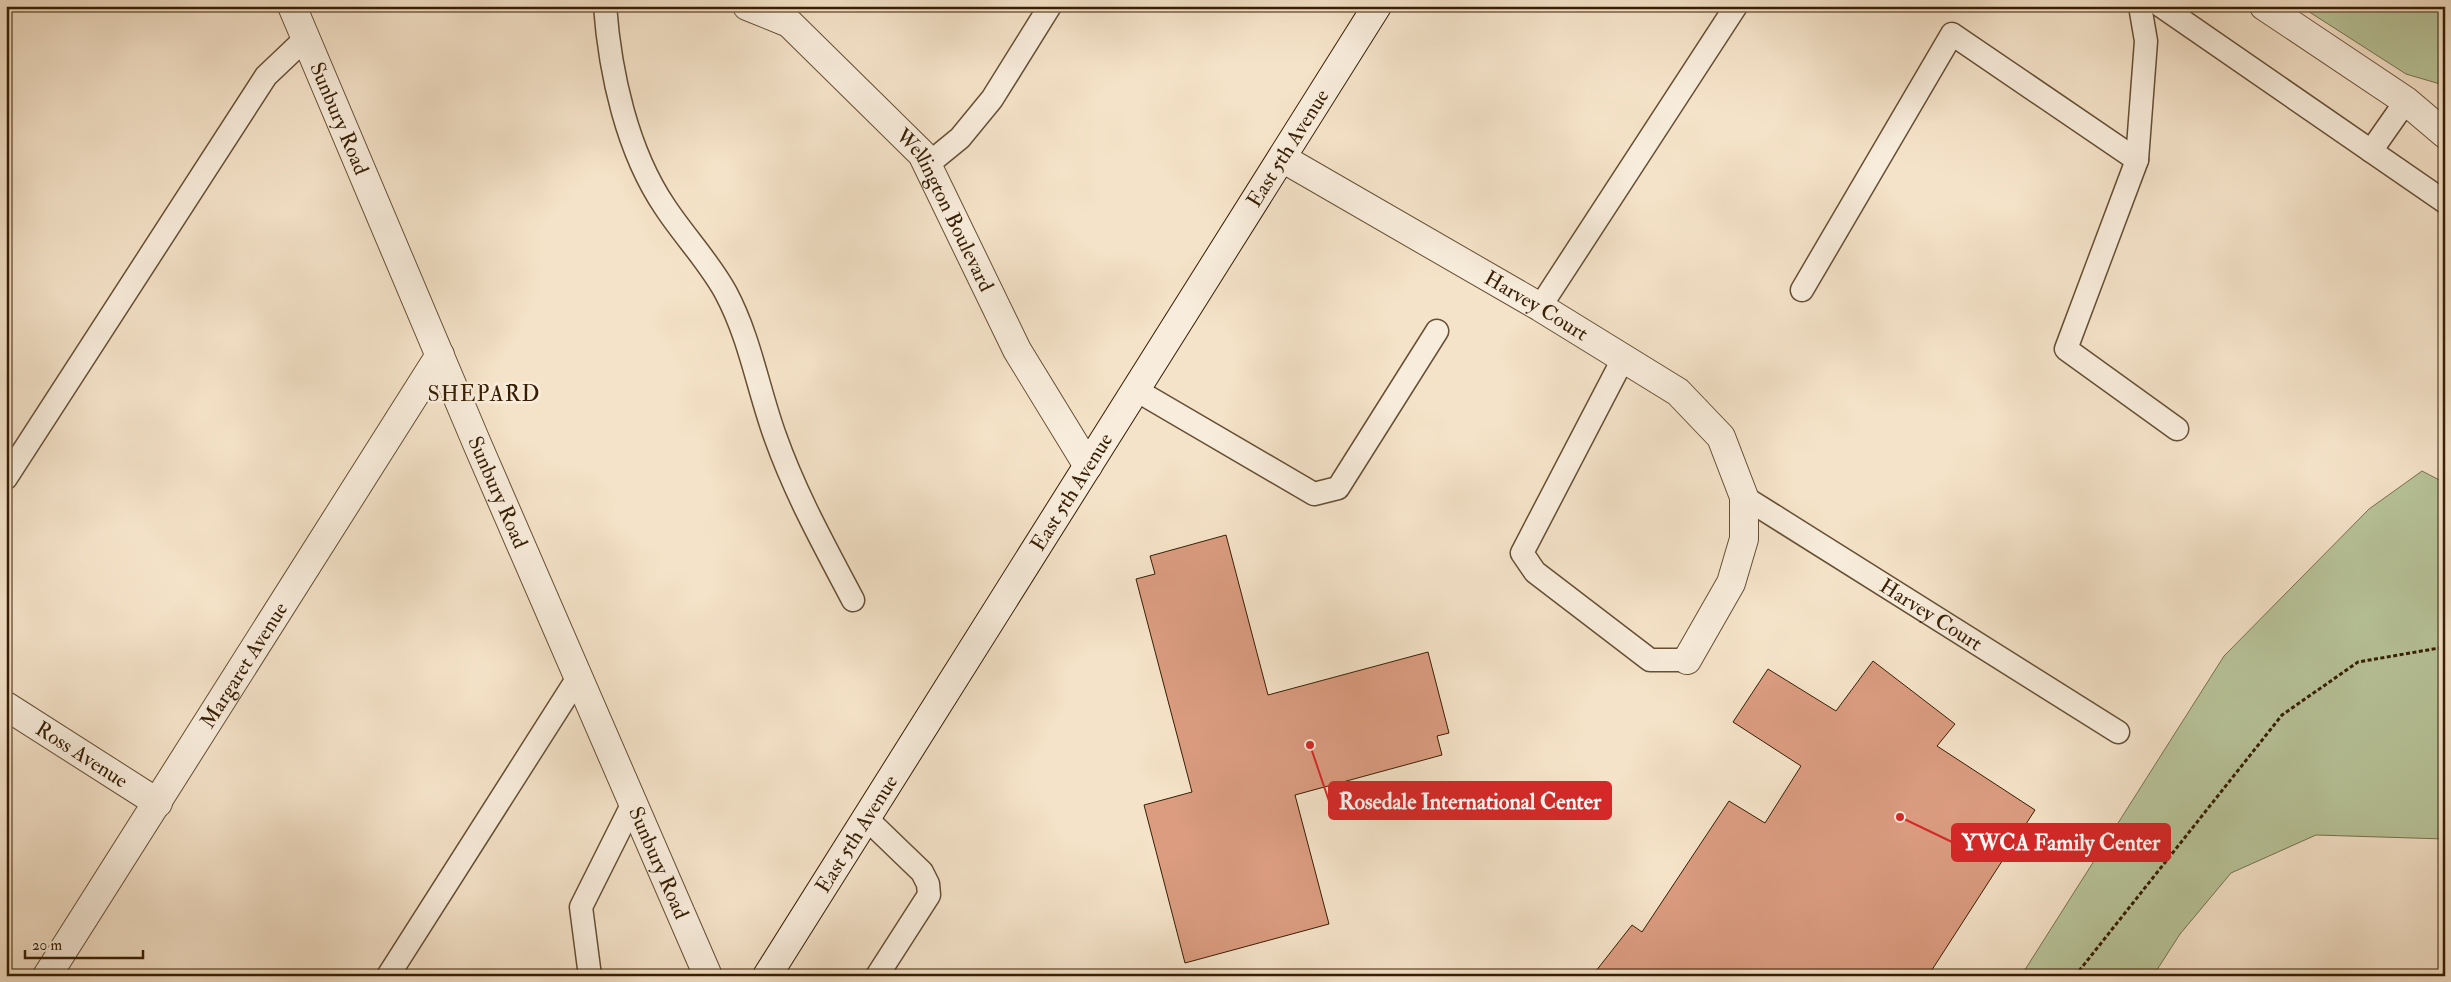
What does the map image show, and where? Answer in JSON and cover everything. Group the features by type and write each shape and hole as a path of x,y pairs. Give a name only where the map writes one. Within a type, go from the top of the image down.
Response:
{"street":[{"name":"Sunbury Road","path":"292,6 440,355 708,976"},
{"name":"Wellington Boulevard","path":"747,6 789,23 922,154 1017,350 1088,466"},
{"name":"East 5th Avenue","path":"768,976 1377,6"},
{"path":"2264,6 2406,101 2445,134"},
{"name":"Harvey Court","path":"1282,158 1540,307 1678,392 1721,437 1744,497 1744,539 1731,583 1687,660"},
{"name":"Margaret Avenue","path":"47,976 440,355"},
{"name":"Ross Avenue","path":"6,706 158,803"}],"lane":[{"path":"605,6 607,32 629,137 663,205 726,293 751,354 774,434 797,493 853,600"},
{"path":"927,165 960,138 992,99 1050,6"},
{"path":"1540,307 1736,6"},
{"path":"2140,6 2146,41 2137,160 2066,349 2177,430"},
{"path":"2161,6 2445,202"},
{"path":"1802,290 1952,34 2137,160"},
{"path":"6,478 266,76 306,38"},
{"path":"2371,151 2406,101"},
{"path":"1136,390 1314,494 1338,488 1438,331"},
{"path":"1623,359 1522,553 1535,572 1650,660 1687,660"},
{"name":"Harvey Court","path":"1744,497 2118,732"},
{"path":"388,976 579,676"},
{"path":"590,976 581,907 633,803"},
{"path":"866,819 922,872 928,884 929,895 878,976"}],"path":[{"path":"2075,976 2282,715 2358,662 2445,648"}],"green space":[{"path":"2300,6 2445,6 2445,81 2440,84 2406,74"},
{"path":"2422,471 2445,483 2445,839 2316,835 2231,873 2180,934 2153,976 2021,976 2224,656 2369,509"}],"building":[{"path":"1226,535 1268,695 1428,652 1449,733 1437,736 1442,755 1295,795 1329,924 1185,963 1144,805 1192,792 1136,579 1155,574 1150,556"},
{"path":"1873,661 1955,724 1937,746 2035,810 1928,976 1592,976 1632,925 1642,932 1729,801 1765,823 1801,766 1733,722 1768,669 1836,711"}],"place":[{"name":"Rosedale International Center","path":"1310,745"},
{"name":"YWCA Family Center","path":"1900,817"}],"district":[{"name":"SHEPARD","path":"484,393"}]}
